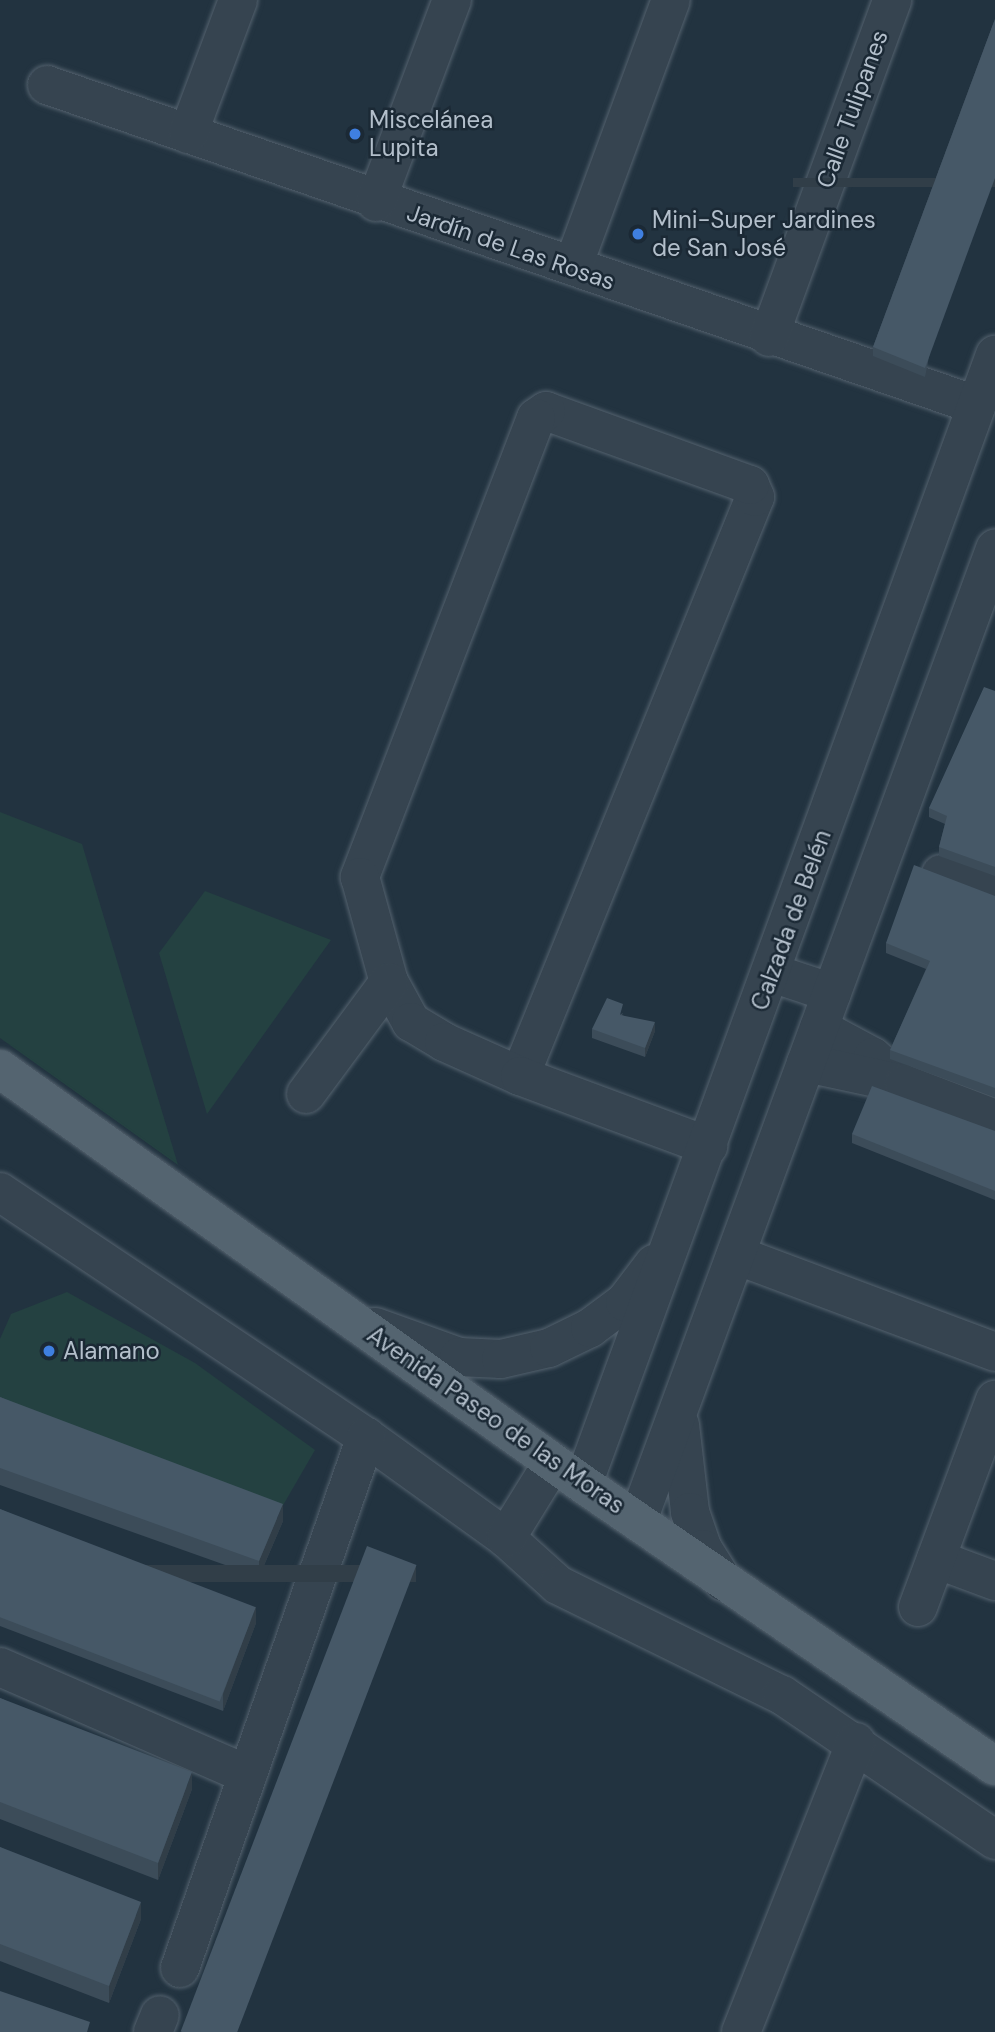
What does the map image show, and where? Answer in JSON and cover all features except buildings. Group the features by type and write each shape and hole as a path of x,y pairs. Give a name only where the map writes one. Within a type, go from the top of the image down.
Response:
{"main road":[{"name":"Avenida Paseo de las Moras","path":"0,1069 583,1484 995,1766"}],"street":[{"path":"188,134 238,0"},
{"path":"376,202 452,0"},
{"path":"573,266 671,0"},
{"name":"Calle Tulipanes","path":"769,337 892,0"},
{"name":"Jardín de Las Rosas","path":"47,85 376,202 573,266 769,337 976,405"},
{"name":"Calzada de Belén","path":"583,1484 772,973 995,355"},
{"path":"520,1076 755,497 750,485 560,413 546,411 536,418 360,877 389,982 411,1021 444,1042 520,1076 708,1146"},
{"path":"638,1520 995,549"},
{"path":"941,874 995,893"},
{"path":"772,973 832,993"},
{"path":"306,1094 389,982"},
{"path":"812,1046 873,1057 904,1084 995,1119"},
{"path":"3,1202 366,1437 506,1538 558,1585 782,1695 856,1742 995,1840"},
{"path":"349,1315 414,1344 459,1357 501,1359 549,1348 590,1328 625,1302 678,1227"},
{"path":"736,1255 995,1353"},
{"path":"918,1607 995,1400"},
{"path":"680,1407 682,1473 690,1512 703,1549 724,1582"},
{"path":"180,1968 366,1437"},
{"path":"506,1538 553,1462"},
{"path":"936,1559 995,1581"},
{"path":"0,1667 248,1775"},
{"path":"741,2032 856,1742"}],"green space":[{"path":"0,812 82,844 178,1165 0,1038"},
{"path":"205,891 331,940 207,1114 159,953"},
{"path":"67,1292 195,1363 315,1450 278,1514 0,1409 0,1339 11,1314"}],"place":[{"name":"Miscelánea Lupita","path":"355,134"},
{"name":"Mini-Super Jardines de San José","path":"638,234"},
{"name":"Alamano","path":"49,1351"}]}
